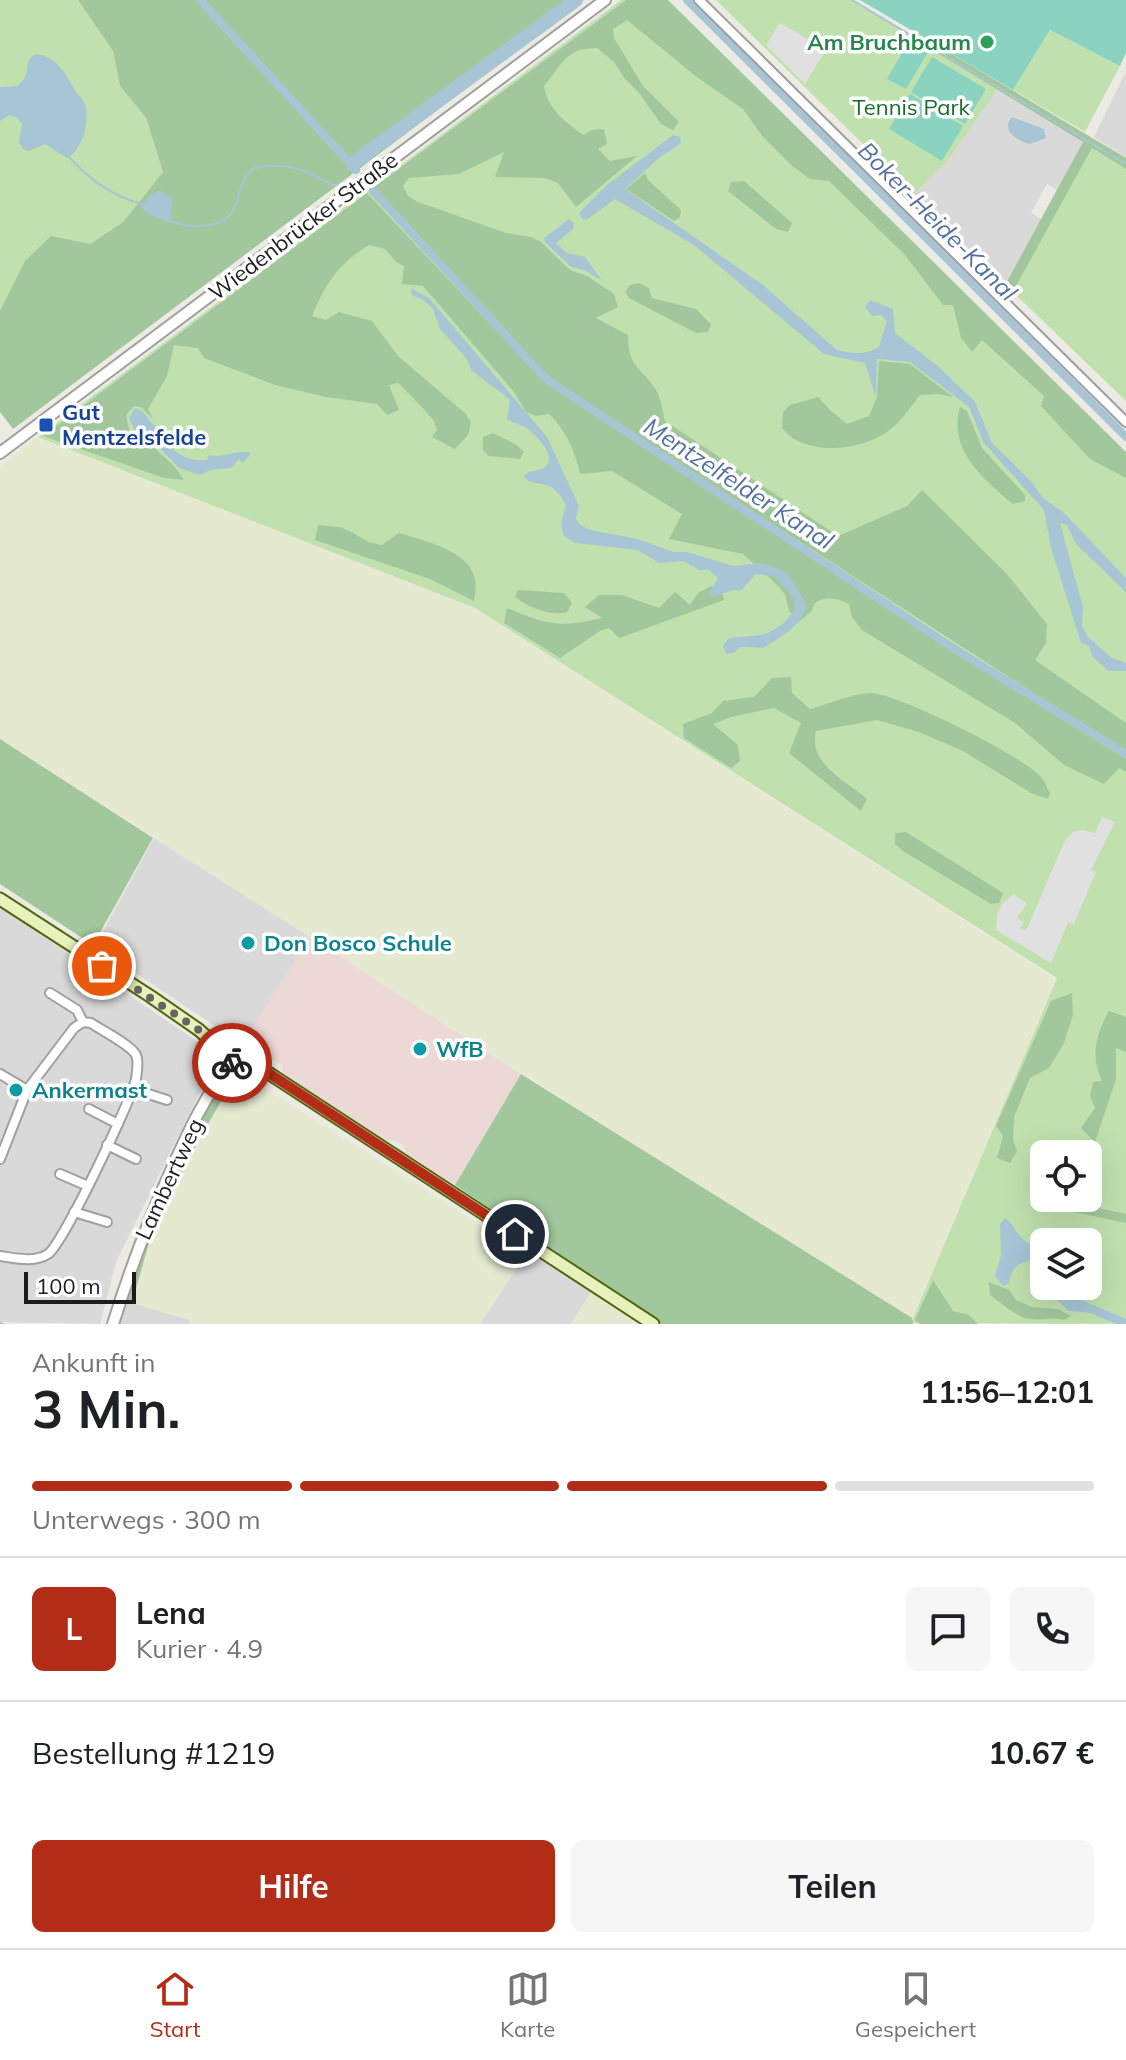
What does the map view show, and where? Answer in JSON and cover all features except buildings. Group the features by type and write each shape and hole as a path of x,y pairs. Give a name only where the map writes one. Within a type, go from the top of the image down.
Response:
{"main road":[{"path":"0,899 199,1030 230,1055 257,1067 653,1324"}],"street":[{"name":"Wiedenbrücker Straße","path":"0,453 605,0"},
{"path":"699,0 1126,422"},
{"path":"50,993 77,1010 83,1022"},
{"path":"0,1256 30,1260 47,1255 60,1240 133,1089 138,1063 136,1054 91,1023 83,1022 74,1028 27,1090 1,1155"},
{"name":"Lambertweg","path":"113,1324 142,1234 183,1144 230,1055"},
{"path":"0,1074 27,1090"},
{"path":"133,1089 167,1100"},
{"path":"89,1109 118,1124"},
{"path":"107,1145 136,1159"},
{"path":"60,1174 88,1186"},
{"path":"74,1212 107,1222"}],"shaded area":[{"path":"780,23 826,50 805,84 766,45"},
{"path":"37,54 51,59 61,68 85,106 87,114 83,136 77,149 67,158 45,144 29,151 23,149 19,142 22,124 9,115 0,121 0,87 17,86 25,78 30,58"},
{"path":"1126,71 1126,158 1094,137"},
{"path":"998,89 1083,142 1057,190 1047,184 1031,213 1041,219 1005,285 914,194 947,162"},
{"path":"1012,117 1044,129 1046,138 1030,144 1015,138 1008,126"},
{"path":"673,135 680,137 681,143 625,189 763,285 837,350 858,353 879,347 887,321 881,315 872,316 865,307 870,300 893,309 895,333 939,367 975,402 992,443 1031,481 1043,498 1064,513 1126,578 1126,592 1076,544 1067,525 1060,523 1083,607 1082,626 1088,637 1112,658 1126,663 1126,671 1108,671 1092,656 1089,646 1081,643 1051,548 1044,510 984,443 969,407 910,362 877,359 876,398 865,363 824,354 694,245 615,199 586,220 582,219 579,213 607,185"},
{"path":"160,190 172,199 171,222 154,217 140,207"},
{"path":"569,219 574,223 573,229 556,243 567,253 585,257 602,281 570,266 545,242 544,238"},
{"path":"411,288 429,298 547,437 579,506 576,518 579,524 590,530 638,539 673,552 687,552 733,566 759,563 773,566 787,573 805,601 806,608 800,621 763,648 742,647 726,654 723,646 729,638 766,634 784,623 792,612 793,598 774,576 756,574 742,590 712,597 709,594 718,578 709,570 699,570 683,561 659,563 638,550 575,543 563,535 561,523 566,506 561,496 549,486 533,483 524,477 528,472 546,466 549,460 545,447 526,428 507,419 510,401 472,371 466,358 440,329 433,309 412,295"},
{"path":"135,408 142,411 168,445 184,457 207,460 209,455 250,452 250,455 242,463 239,459 231,468 210,470 200,475 179,468 154,442 134,429 129,418"},
{"path":"1102,817 1115,822 1091,870 1096,872 1074,924 1068,923 1051,963 996,930 997,915 1003,903 1014,894 1027,904 1017,918 1024,922 1020,929 1026,931 1065,840 1073,832 1082,830 1095,833"},
{"path":"154,838 310,937 246,1039 235,1032 227,1034 95,946"},
{"path":"0,907 205,1047 210,1056 208,1076 116,1262 100,1324 0,1322"},
{"path":"310,937 521,1074 455,1185 406,1153 404,1146 394,1140 387,1141 283,1073 282,1065 272,1059 265,1061 249,1051 246,1039"},
{"path":"1005,1218 1030,1244 1030,1261 1016,1267 1009,1283 1003,1286 995,1276 1001,1255 1000,1224"},
{"path":"526,1254 536,1255 592,1291 571,1324 480,1324"},
{"path":"124,1300 190,1320 189,1324 117,1324"},
{"path":"1057,1300 1081,1300 1126,1319 1126,1324 1116,1324 1091,1313 1069,1311"}],"green space":[{"path":"0,0 78,0 113,51 120,86 146,118 163,172 123,222 0,311"},
{"path":"78,0 584,0 13,429 0,412 0,311 25,261 51,236 90,244 123,222 163,172 146,118 120,86 113,51"},
{"path":"621,0 647,0 1126,468 1126,1324 911,1323 1057,978 475,608 38,437"},
{"path":"626,0 668,0 1126,452 1126,478 1090,459 1041,406 1044,396 982,340 972,352 961,338 953,305 943,305 905,255 829,181 810,179 790,164 763,137 743,109 698,78 627,20 613,29 614,38 643,86 679,122 673,130 661,124 614,62 597,48 586,49 571,54 544,86 549,102 583,135 604,129 607,144 598,149 610,161 637,156 576,207 558,183 544,178 495,177 504,152 459,174 409,178 403,186 408,196 506,233 531,237 541,242 570,270 587,276 614,294 618,307 596,318 628,335 630,355 656,390 665,421 838,536 907,506 922,490 1007,574 1047,624 1046,643 1035,660 1126,723 1126,753 547,378 373,188"},
{"name":"Tennis Park","path":"716,0 852,0 998,89 947,162 914,194"},
{"name":"Am Bruchbaum","path":"860,0 1126,0 1126,53 1120,66 1050,30 1013,90"},
{"path":"1050,30 1120,66 1085,132 1013,90"},
{"path":"913,31 1126,158 1126,169 1092,148 1013,292 1005,285 1083,142 910,36"},
{"path":"909,41 928,52 906,89 887,79"},
{"path":"932,57 986,89 965,124 911,92"},
{"path":"910,94 963,126 942,161 889,129"},
{"path":"1092,148 1126,169 1126,401 1013,292"},
{"path":"645,173 648,180 681,210 680,217 674,221 626,189"},
{"path":"744,181 792,223 788,232 776,229 728,191 731,182"},
{"path":"367,193 543,380 952,651 1126,759 1126,772 1119,768 1104,784 1064,765 1015,723 862,630 852,617 849,604 836,599 822,599 800,621 789,611 785,594 743,554 669,539 682,514 612,471 580,474 569,441 555,420 549,414 536,416 526,412 514,392 423,286 402,284 404,266 385,249 369,245 349,259 328,284 312,316 326,320 339,312 372,321 398,356 466,414 471,422 468,435 455,449 432,437 437,430 434,421 398,383 389,385 399,410 387,415 377,404 326,397 275,385 204,358 198,348 174,345 167,376 148,409 153,419 141,407 134,406 126,415 129,430 148,442 184,480 164,478 43,436"},
{"path":"639,283 649,288 652,298 696,309 711,324 708,332 696,333 629,298 625,292 630,285"},
{"path":"879,361 910,364 953,397 920,395 891,429 858,445 832,448 807,445 782,428 783,412 790,405 818,397 847,424 869,416 877,397"},
{"path":"960,407 967,411 982,448 1025,495 1025,501 1013,504 971,463 959,437 957,422"},
{"path":"493,433 524,452 520,459 489,456 483,450 483,437"},
{"path":"38,437 475,608 1056,979 911,1322 0,739 0,466"},
{"path":"318,525 339,527 382,545 399,533 442,547 465,562 473,572 476,585 474,601 430,579 315,540"},
{"path":"711,586 722,592 724,600 619,638 609,628 600,631 560,658 504,623 507,608 554,623 602,618 585,607 599,595 622,595 659,608 675,592 690,605 698,593"},
{"path":"518,590 564,593 572,603 567,612 547,612 515,597"},
{"path":"791,677 792,693 810,709 870,693 906,703 959,727 1030,767 1044,780 1050,793 1048,799 1031,793 963,751 919,732 877,720 816,731 815,743 823,762 867,799 861,811 789,753 801,723 774,708 713,724 738,745 740,761 731,768 684,738 683,724 712,713 723,701 754,697 772,678"},
{"path":"0,739 153,838 93,945 0,884"},
{"path":"906,832 1003,893 999,903 991,904 903,851 895,844 895,833"},
{"path":"1072,993 1073,1015 1064,1043 1049,1068 1030,1078 1014,1117 1013,1140 1017,1151 1010,1163 997,1158 1003,1136 996,1126 1051,1001"},
{"path":"1109,1011 1126,1017 1126,1052 1116,1048 1116,1079 1096,1140 1093,1140 1081,1128 1095,1108 1090,1096 1093,1082 1102,1081 1096,1063 1096,1046"},
{"path":"236,1070 151,1236 132,1303 124,1300 146,1234 183,1154 225,1076"},
{"path":"238,1071 526,1254 480,1324 189,1324 189,1320 132,1303 151,1236 189,1158"},
{"path":"521,1074 912,1318 913,1324 662,1324 455,1185"},
{"path":"1102,1209 1126,1214 1126,1223 1074,1212 1102,1212"},
{"path":"933,1280 953,1311 969,1315 978,1324 920,1324 915,1320"},
{"path":"989,1282 1009,1290 1016,1300 1032,1307 1058,1309 1071,1316 1064,1320 1020,1316 990,1295"},
{"path":"592,1291 637,1321 635,1324 571,1324"}],"waterway":[{"name":"Mentzelfelder Kanal","path":"200,0 356,170"},
{"path":"352,164 576,0"},
{"name":"Boker-Heide-Kanal","path":"687,0 1126,437"},
{"path":"852,0 1126,164"},
{"path":"69,157 102,186 142,204"},
{"path":"171,221 194,226 221,222 234,209 247,175 254,168 287,166 305,171 334,186 339,182"},
{"name":"Mentzelfelder Kanal","path":"373,191 546,379 953,648 1126,754"}],"way so far":[{"path":"102,966 199,1030 220,1049 221,1058 232,1063"}],"place":[{"name":"Am Bruchbaum","path":"987,42"},
{"name":"Gut Mentzelsfelde","path":"46,425"},
{"name":"Don Bosco Schule","path":"248,943"},
{"name":"WfB","path":"420,1049"},
{"name":"Ankermast","path":"16,1090"}],"route":[{"path":"232,1063 238,1061 270,1074 515,1234"}]}
